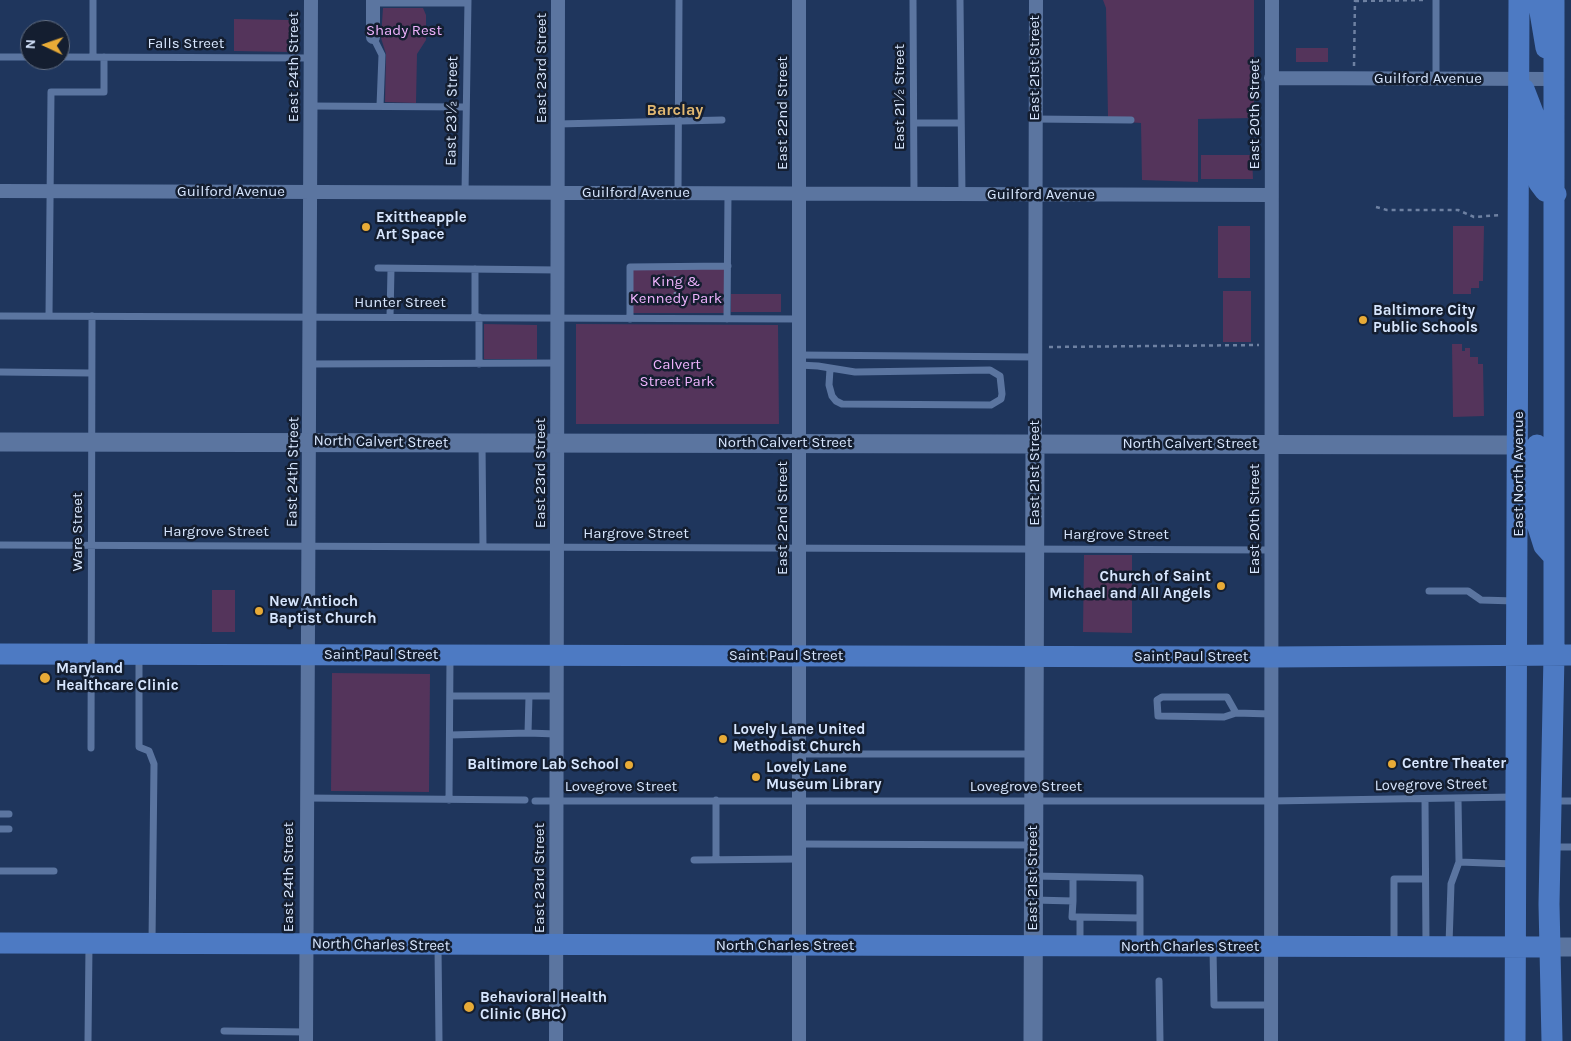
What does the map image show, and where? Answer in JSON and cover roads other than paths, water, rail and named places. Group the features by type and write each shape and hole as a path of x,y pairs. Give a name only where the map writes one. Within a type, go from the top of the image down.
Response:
{"main road":[{"name":"East North Avenue","path":"1519,0 1520,79 1545,444 1562,655 1550,800 1552,1041"},
{"path":"1538,0 1540,26 1554,79"},
{"name":"East North Avenue","path":"1516,1041 1518,601 1545,444 1563,194 1554,79 1554,0"},
{"path":"1520,79 1534,115 1537,131 1540,183 1545,191 1563,194"},
{"name":"North Calvert Street","path":"0,442 1545,444"},
{"name":"East 21st Street","path":"1033,1041 1035,444"},
{"name":"Saint Paul Street","path":"0,654 1271,657 1562,655"},
{"name":"North Charles Street","path":"0,943 438,946 1571,947"}],"street":[{"name":"East 24th Street","path":"306,1037 311,0"},
{"name":"East 23rd Street","path":"556,1041 558,0"},
{"name":"East 22nd Street","path":"799,0 799,1041"},
{"name":"East 21st Street","path":"1035,444 1036,0"},
{"name":"East 20th Street","path":"1271,1041 1272,0"},
{"path":"373,1 373,37"},
{"name":"Guilford Avenue","path":"1272,78 1554,79"},
{"name":"Guilford Avenue","path":"0,191 1271,195"}],"lane":[{"path":"93,0 93,57"},
{"path":"678,193 679,0"},
{"name":"East 21½ Street","path":"913,0 914,194"},
{"path":"960,0 962,194"},
{"path":"1435,0 1436,79"},
{"path":"373,1 468,2"},
{"name":"East 23½ Street","path":"465,193 468,2"},
{"path":"373,37 382,55 380,106"},
{"path":"0,58 20,57"},
{"name":"Falls Street","path":"70,57 311,58"},
{"path":"49,316 51,92 104,92 104,57"},
{"path":"310,106 466,107"},
{"path":"1035,119 1131,120"},
{"path":"558,124 722,120"},
{"path":"914,123 961,123"},
{"path":"727,319 728,194"},
{"path":"630,319 630,267 728,266"},
{"path":"378,268 558,270"},
{"path":"390,317 391,268"},
{"path":"475,270 479,364"},
{"name":"Hunter Street","path":"0,316 799,319"},
{"name":"Ware Street","path":"91,748 93,546 92,316"},
{"path":"799,360 1035,352"},
{"path":"799,360 830,369 855,372 990,370 1000,376 1002,394 1001,399 991,405 842,404 836,402 832,396 830,369"},
{"path":"310,364 557,363"},
{"path":"0,372 91,373"},
{"path":"482,443 483,547"},
{"name":"Hargrove Street","path":"0,545 1271,550"},
{"path":"1428,591 1468,591 1481,600 1518,601"},
{"path":"139,655 139,748 149,751 154,764 152,944"},
{"path":"449,800 450,655"},
{"path":"450,696 556,696"},
{"path":"528,696 528,733"},
{"path":"1236,713 1227,697 1162,697 1157,700 1156,714 1158,716 1221,717 1236,713 1271,714"},
{"path":"450,734 556,734"},
{"path":"799,754 1034,754"},
{"name":"Lovegrove Street","path":"534,801 1271,801 1517,797"},
{"path":"306,798 525,800"},
{"path":"1449,947 1451,884 1459,862 1458,798"},
{"path":"1425,799 1426,947"},
{"path":"716,800 716,860"},
{"path":"1550,800 1571,801"},
{"path":"0,814 9,814"},
{"path":"0,829 10,829"},
{"path":"799,844 1033,844"},
{"path":"1549,847 1571,847"},
{"path":"694,860 799,859"},
{"path":"1459,862 1517,864"},
{"path":"0,871 54,871"},
{"path":"1033,876 1140,878 1140,947"},
{"path":"1073,877 1072,917 1140,918"},
{"path":"1394,947 1394,879 1425,879"},
{"path":"1033,900 1072,901"},
{"path":"1080,917 1080,947"},
{"path":"88,1041 89,944"},
{"path":"438,946 439,1041"},
{"path":"1213,947 1214,1005 1271,1005"},
{"path":"1159,981 1160,1041"},
{"path":"224,1031 306,1037"}],"place":[{"name":"Exittheapple Art Space","path":"366,227"},
{"name":"Baltimore City Public Schools","path":"1363,320"},
{"name":"Church of Saint Michael and All Angels","path":"1221,586"},
{"name":"New Antioch Baptist Church","path":"259,611"},
{"name":"Maryland Healthcare Clinic","path":"45,678"},
{"name":"Lovely Lane United Methodist Church","path":"723,739"},
{"name":"Centre Theater","path":"1392,764"},
{"name":"Baltimore Lab School","path":"629,765"},
{"name":"Lovely Lane Museum Library","path":"756,777"},
{"name":"Behavioral Health Clinic (BHC)","path":"469,1007"}],"district":[{"name":"Barclay","path":"675,110"}],"park label":[{"name":"Shady Rest","path":"404,31"},
{"name":"King & Kennedy Park","path":"676,290"},
{"name":"Calvert Street Park","path":"677,374"}]}
